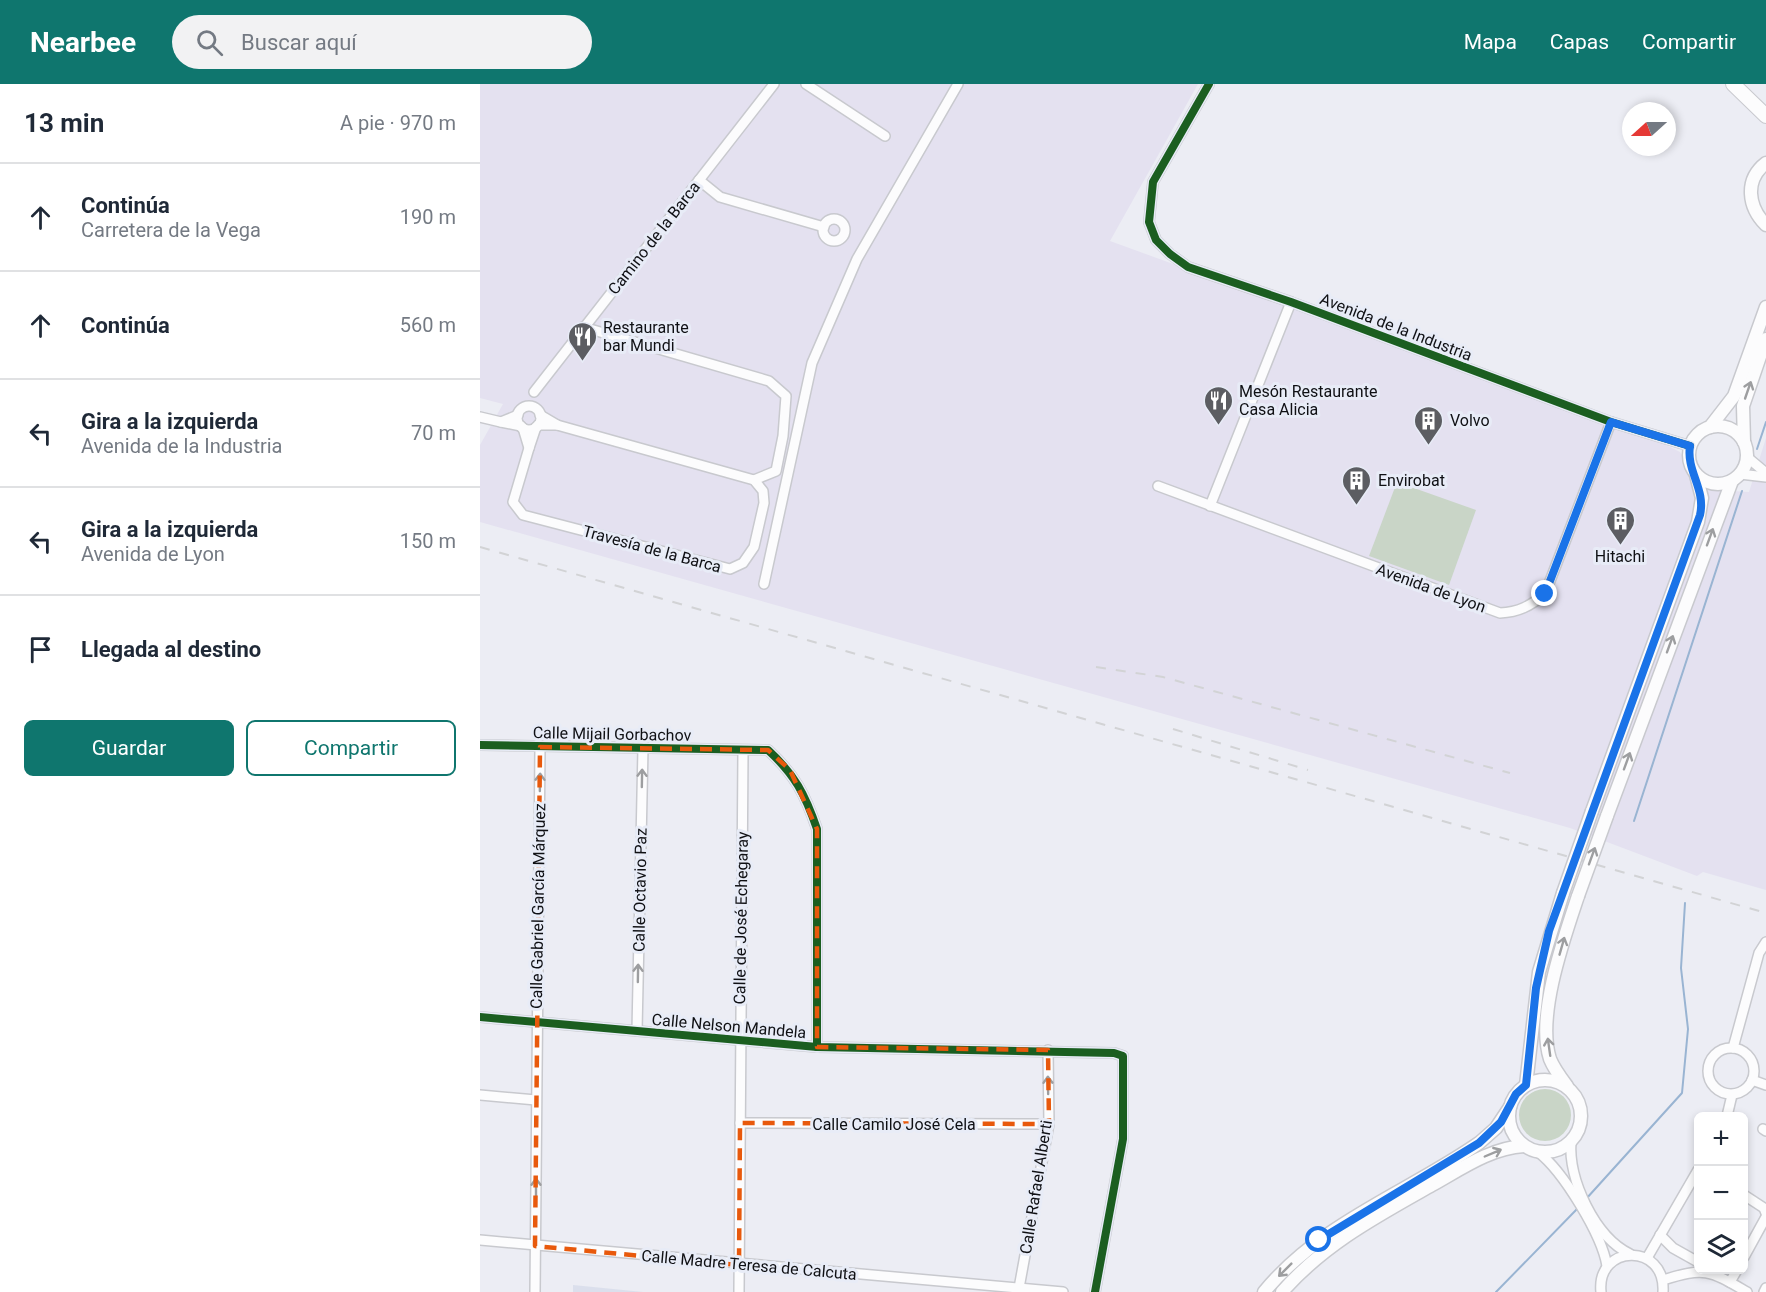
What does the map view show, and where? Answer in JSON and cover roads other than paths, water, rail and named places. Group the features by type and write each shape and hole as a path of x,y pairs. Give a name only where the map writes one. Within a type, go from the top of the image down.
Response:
{"highway":[{"path":"1733,84 1766,116"}],"main road":[{"path":"1766,163 1756,173 1750,195 1758,216 1766,225"},
{"path":"1526,1085 1539,972 1563,893 1700,515 1702,498 1689,456 1690,446 1698,434 1710,427 1730,403 1766,307"},
{"path":"1510,1107 1510,1129 1524,1146 1538,1152 1554,1152 1571,1142 1581,1122 1577,1101 1550,1059 1547,1037 1556,964 1607,816 1736,478 1747,457 1744,442 1743,406 1766,339"},
{"path":"1710,427 1733,431 1744,442"},
{"path":"1696,475 1713,484 1736,478"},
{"path":"1264,1292 1292,1262 1332,1231 1479,1143 1501,1122 1516,1094 1526,1085 1538,1080 1550,1080 1571,1092"},
{"path":"1282,1292 1323,1252 1358,1227 1494,1151 1524,1146"}],"street":[{"name":"Camino de la Barca","path":"520,412 583,327 774,84"},
{"path":"806,84 885,136"},
{"path":"764,584 812,363 857,259 958,84"},
{"name":"Avenida de la Industria","path":"1209,84 1153,182 1149,222 1156,240 1170,254 1188,267 1291,302 1611,422 1690,446"},
{"path":"699,180 720,197 824,227"},
{"path":"1210,506 1291,302"},
{"path":"501,422 529,406 557,425 754,480 776,471 783,436 786,396 780,388 769,381 583,327"},
{"path":"529,448 539,413 534,392"},
{"path":"520,412 529,448"},
{"path":"480,417 522,427 557,425"},
{"name":"Avenida de Lyon","path":"1158,486 1500,613 1514,612 1530,605 1545,594 1611,422"},
{"name":"Travesía de la Barca","path":"529,448 513,502 524,515 730,569 743,563 754,547 765,503 763,491 754,480"},
{"path":"1747,457 1766,475"},
{"path":"1736,478 1766,475"},
{"name":"Calle Mijail Gorbachov","path":"480,745 768,750 790,770 807,798 817,829 817,1047"},
{"name":"Calle Gabriel García Márquez","path":"535,1292 540,747"},
{"name":"Calle Octavio Paz","path":"637,1031 643,748"},
{"name":"Calle de José Echegaray","path":"739,1292 743,751"},
{"path":"1733,1048 1759,953 1766,942"},
{"name":"Calle Nelson Mandela","path":"480,1017 817,1047 1048,1050 1114,1053 1123,1056 1123,1139 1095,1292"},
{"path":"1726,1048 1733,1048 1746,1054 1754,1066 1752,1080 1744,1091 1732,1095 1717,1090 1708,1078 1707,1070 1712,1056 1726,1048"},
{"name":"Calle Rafael Alberti","path":"1019,1288 1049,1124 1048,1050"},
{"path":"1752,1080 1766,1085"},
{"path":"480,1095 536,1100"},
{"path":"1728,1112 1732,1095"},
{"name":"Calle Camilo José Cela","path":"740,1123 1049,1124"},
{"path":"1571,1142 1572,1174 1607,1237 1618,1249 1647,1258 1656,1266 1663,1280 1663,1292"},
{"path":"1538,1152 1559,1172 1600,1243 1606,1266 1600,1284 1601,1292"},
{"path":"1647,1258 1694,1177"},
{"path":"1748,1198 1764,1208 1766,1215 1748,1248"},
{"path":"1660,1235 1673,1248 1694,1260"},
{"name":"Calle Madre Teresa de Calcuta","path":"480,1240 739,1265 1063,1292"},
{"path":"1606,1266 1630,1254"},
{"path":"1663,1280 1694,1271"},
{"path":"1715,1274 1747,1292"},
{"path":"1730,1282 1734,1274"}],"waterway":[{"path":"1757,449 1766,422"},
{"path":"1634,821 1742,491"},
{"path":"1586,1199 1682,1093 1688,1029 1681,968 1685,903"},
{"path":"1496,1292 1578,1208"}],"railway":[{"path":"480,547 1766,913"},
{"path":"1096,667 1163,677 1510,773"},
{"path":"1173,729 1308,770"}],"place":[{"name":"Restaurante bar Mundi","path":"582,362"},
{"name":"Mesón Restaurante Casa Alicia","path":"1218,426"},
{"name":"Volvo","path":"1429,446"},
{"name":"Envirobat","path":"1357,506"},
{"name":"Hitachi","path":"1620,546"}]}
